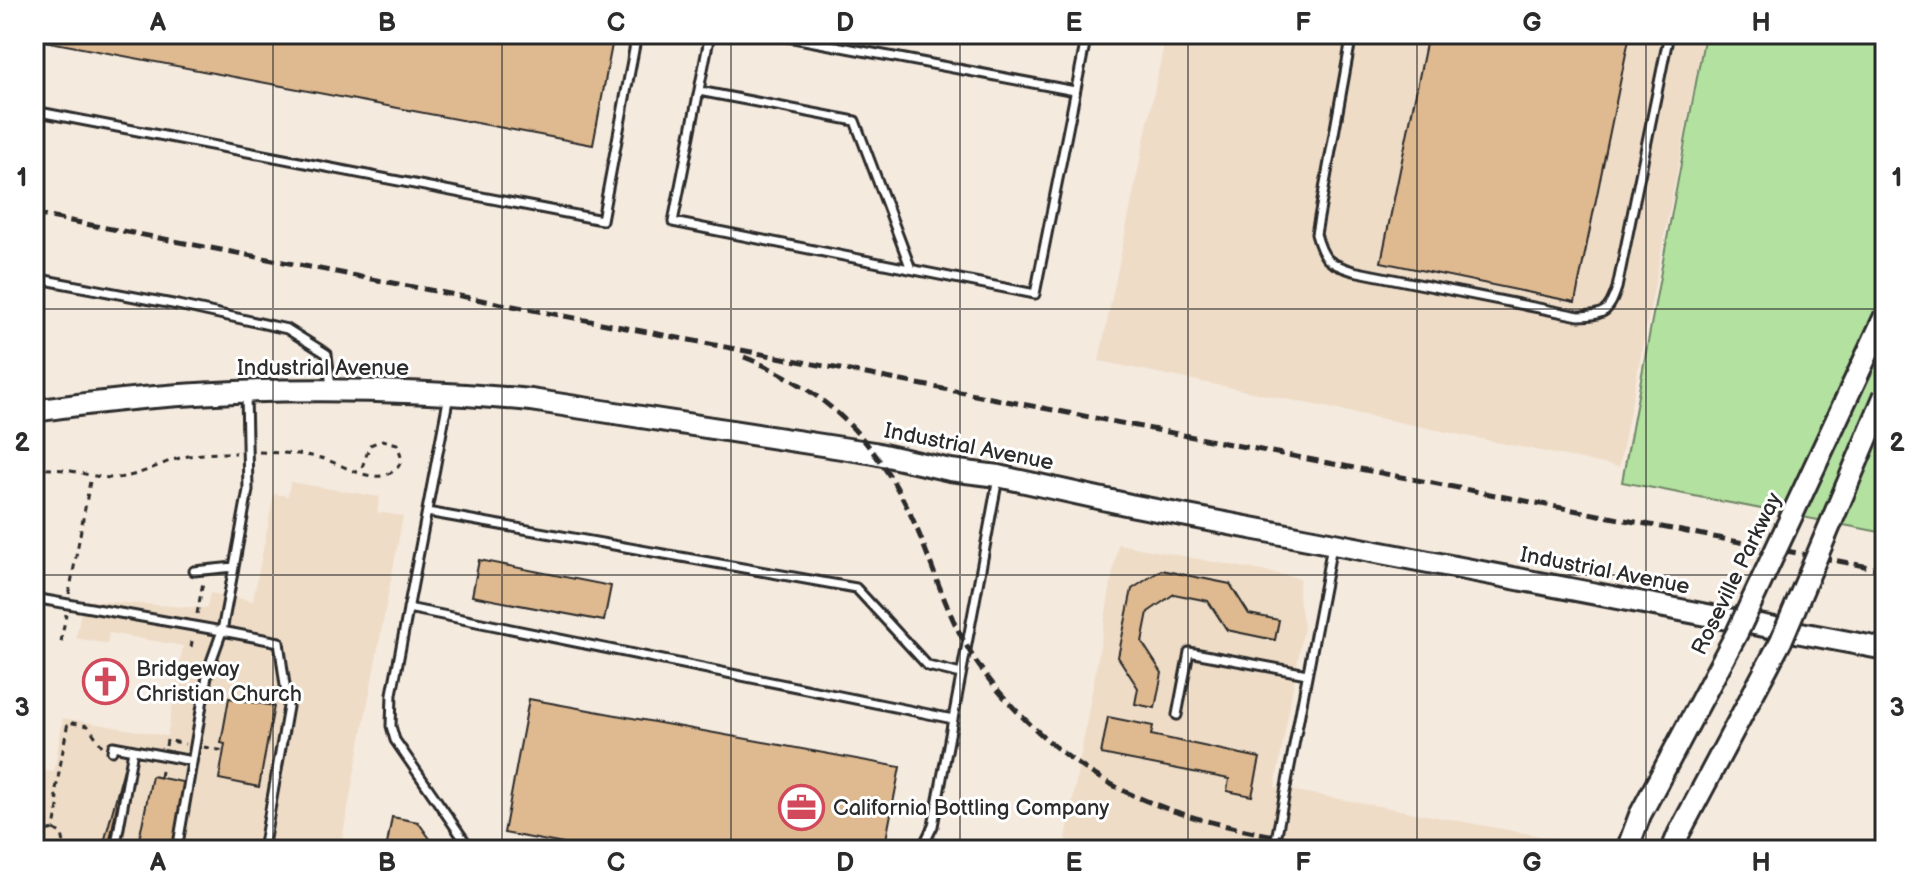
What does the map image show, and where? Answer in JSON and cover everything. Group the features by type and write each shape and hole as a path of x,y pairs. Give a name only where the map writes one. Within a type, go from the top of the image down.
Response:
{"street":[{"name":"Roseville Parkway","path":"1627,850 1640,815 1744,619 1885,316"},
{"name":"Industrial Avenue","path":"34,411 178,395 246,391 449,393 531,400 874,453 1885,649"},
{"path":"1672,850 1781,641 1885,395"}],"lane":[{"path":"34,111 602,220 637,34"},
{"path":"710,34 673,222 1035,294 1087,34"},
{"path":"772,34 1075,91"},
{"path":"1352,34 1316,234 1321,251 1333,265 1353,271 1579,316 1596,315 1611,306 1617,288 1669,34"},
{"path":"699,91 855,121 911,269"},
{"path":"34,278 287,329 327,354 332,390"},
{"path":"177,850 208,670 222,631 248,490 246,391"},
{"path":"449,393 392,694 391,726 395,740 471,850"},
{"path":"921,850 933,826 998,476"},
{"path":"427,512 856,588 928,666 961,674"},
{"path":"1274,850 1332,543"},
{"path":"194,571 234,567"},
{"path":"34,598 279,642 288,707 263,850"},
{"path":"408,608 953,719"},
{"path":"1177,715 1189,652 1307,674"},
{"path":"112,751 113,746 192,761"},
{"path":"115,850 133,750"}],"path":[{"path":"34,468 113,478 133,476 202,453 292,453 321,458 360,473 378,477 388,474 401,463 397,444 383,440 370,445 360,473"},
{"path":"61,642 91,476"},
{"path":"191,647 205,570"},
{"path":"54,829 59,801 55,795 68,722 88,726 105,749 112,751"},
{"path":"46,850 41,839 46,831 54,829 62,834 64,843 59,850"}],"shaded area":[{"path":"1166,34 1704,34 1619,467 1099,361"},
{"path":"290,482 380,497 377,512 403,516 340,850 34,850 34,769 54,772 63,718 167,736 183,646 109,633 107,644 76,638 83,600 202,608 207,607 210,593 253,601 274,494 288,496"},
{"path":"1118,544 1300,578 1298,594 1304,626 1275,787 1562,840 1562,850 1064,850"}],"green space":[{"path":"1705,34 1885,34 1885,533 1622,482"}],"building":[{"path":"34,34 614,34 593,145 34,39"},
{"path":"1428,34 1630,34 1575,302 1381,262"},
{"path":"479,560 611,586 604,621 472,596"},
{"path":"1161,570 1230,584 1249,614 1279,620 1275,640 1227,630 1208,601 1174,594 1148,612 1142,642 1162,673 1155,708 1135,704 1138,688 1118,657 1132,589"},
{"path":"229,698 274,706 259,787 219,779 225,744 221,743"},
{"path":"529,699 900,767 884,850 596,850 504,833"},
{"path":"1108,717 1153,726 1151,735 1260,758 1252,796 1227,791 1229,779 1101,754"},
{"path":"125,765 108,850 102,850"},
{"path":"152,776 187,783 173,850 137,850"},
{"path":"392,817 418,822 438,850 386,850"}],"railway":[{"path":"34,214 1885,570"},
{"path":"744,357 800,385 824,402 866,443 900,494 951,615 976,661 1016,710 1063,753 1109,783 1174,811 1242,829 1348,850"}],"place":[{"name":"Bridgeway Christian Church","path":"105,682"},
{"name":"California Bottling Company","path":"802,808"}]}
